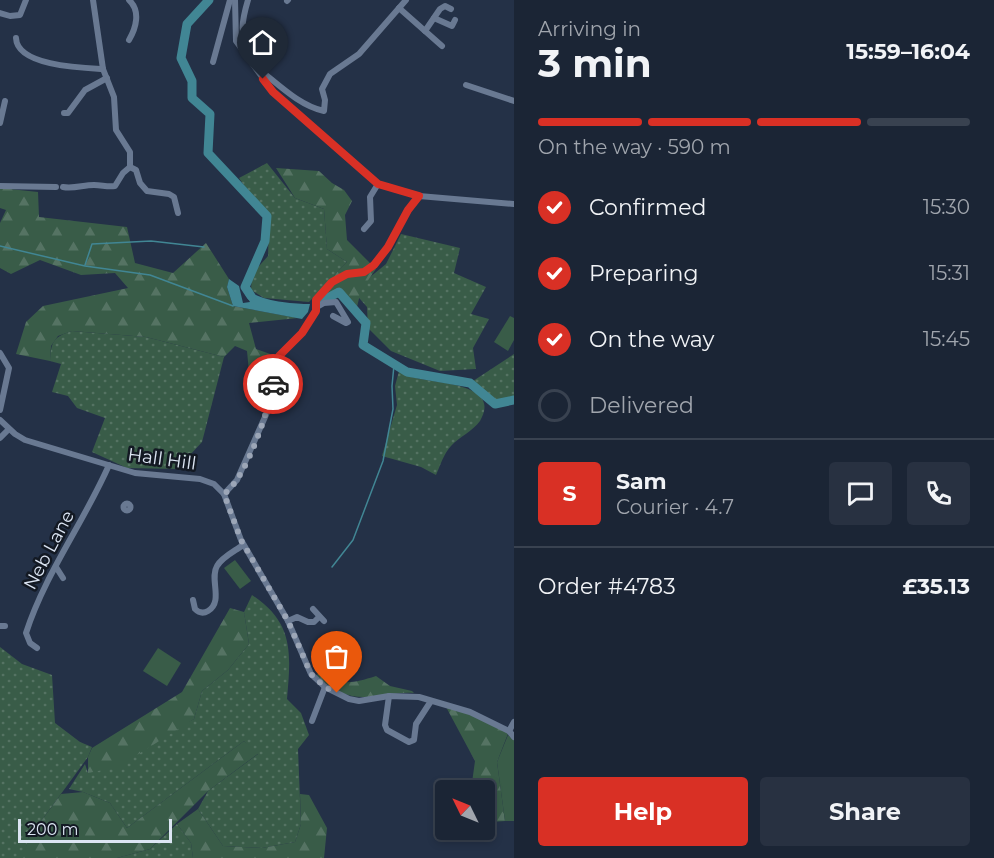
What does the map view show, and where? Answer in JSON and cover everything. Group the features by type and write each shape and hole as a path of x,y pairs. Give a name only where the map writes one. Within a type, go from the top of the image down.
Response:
{"street":[{"path":"0,13 19,19 27,0"},
{"path":"93,0 103,69 114,97 116,130 130,152 130,167"},
{"path":"129,0 134,5 136,14 136,24 129,40"},
{"path":"213,62 230,0"},
{"path":"235,0 236,40 273,92 378,184 419,196 514,204"},
{"path":"256,0 247,2 241,22 244,42 256,67 291,94 316,109 324,111 325,100 322,89 330,74 359,54 405,0"},
{"path":"425,31 440,9 445,6 451,9"},
{"path":"399,8 442,46"},
{"path":"434,18 452,26 455,20"},
{"path":"16,38 20,51 42,61 103,69"},
{"path":"68,114 86,90 107,78"},
{"path":"466,85 514,101"},
{"path":"0,123 6,101"},
{"path":"0,186 72,189 95,185 105,188 115,186 123,172 130,167"},
{"path":"130,167 136,170 140,183 147,191 169,194 174,198 178,213"},
{"path":"364,229 371,221 370,196 378,184"},
{"path":"317,307 316,300 332,282 347,274 364,272 374,265 388,247 408,210 419,196"},
{"path":"333,316 348,322 343,310 336,302 324,303 317,307 302,333 279,356 269,408 237,480 224,494 243,545 288,621 311,674 325,687 349,699 359,701 389,696 419,697 470,712 512,734 514,722"},
{"path":"0,353 9,368 0,410"},
{"name":"Hall Hill","path":"0,420 25,440 148,476 207,481 224,494"},
{"path":"0,438 9,429"},
{"name":"Neb Lane","path":"36,648 30,643 26,633 40,595 96,494 109,465"},
{"path":"194,600 195,609 199,612 204,613 210,610 216,598 215,571 218,565 243,545"},
{"path":"56,567 63,578"},
{"path":"288,621 297,617 308,622 321,619 313,609"},
{"path":"312,721 325,687"},
{"path":"389,696 385,725 387,730 409,742 414,740 416,724 431,701"}],"green space":[{"path":"267,163 295,198 324,209 327,249 347,262 309,302 264,298 251,290 252,274 268,256 269,223 239,178"},
{"path":"276,168 319,171 344,190 352,201 345,215 347,240 376,269 361,290 357,307 344,293 322,300 317,293 347,262 327,249 324,209 295,198"},
{"path":"0,188 38,192 39,217 127,227 135,263 173,273 206,243 229,279 227,287 233,306 298,318 249,323 256,349 276,356 269,390 250,382 247,351 235,346 224,357 146,337 72,331 58,336 51,346 50,361 16,354 26,322 43,306 128,288 115,273 81,275 40,260 11,274 0,268 0,223 6,210 0,208"},
{"path":"401,234 460,248 454,273 486,287 471,314 489,319 473,348 476,369 440,371 391,351 368,328 367,307 353,291 386,264"},
{"path":"510,316 514,318 514,340 508,351 494,342"},
{"path":"72,331 146,337 224,357 202,442 177,469 127,468 92,452 105,418 77,408 68,396 52,392 61,364 50,361 52,345 57,338"},
{"path":"514,354 514,400 495,404 470,383"},
{"path":"399,371 414,378 464,388 475,392 483,399 485,409 480,421 449,449 436,475 421,467 382,456 397,405 395,386"},
{"path":"235,560 251,581 240,589 224,568"},
{"path":"252,595 266,606 283,628 289,653 287,699 301,713 309,735 298,749 301,824 295,842 262,848 223,846 198,809 208,791 258,754 244,741 127,828 110,803 69,789 85,764 88,773 194,719 202,691 228,670 249,644 244,612"},
{"path":"230,608 244,612 249,644 228,670 202,691 194,719 118,767 88,773 88,757 92,748 182,692"},
{"path":"0,647 22,664 52,675 55,723 80,742 92,747 88,757 28,839 24,858 0,858"},
{"path":"158,648 181,663 167,686 143,671"},
{"path":"318,674 347,682 376,676 390,686 414,693 352,696 328,685 315,676"},
{"path":"445,705 470,712 509,731 497,762 505,821 495,822 495,780 472,780 475,761"},
{"path":"508,735 514,740 514,821 505,821 497,762"},
{"path":"244,741 259,753 208,791 150,849 117,858 23,858 28,839 61,794 83,792 110,803 127,828"},
{"path":"300,794 309,795 327,828 324,858 193,858 191,843 177,824 198,809 223,846 262,848 295,842 301,824"},
{"path":"177,824 191,843 193,858 117,858 150,849"}],"shaded area":[{"path":"229,279 239,286 243,303 250,302 245,294 245,287 257,296 266,299 310,304 308,312 302,319 233,306 227,287"}],"waterway":[{"path":"209,0 187,24 181,58 192,81 192,98 210,114 208,153 267,216 265,241 245,287 251,296"},
{"path":"85,265 92,244 151,241 204,247"},
{"path":"0,246 85,266 150,275 233,306"},
{"path":"320,302 339,292 366,323 363,345 407,372 470,383 495,404 514,400"},
{"path":"332,567 353,540 383,461 393,409 394,365"}],"way so far":[{"path":"273,384 269,408 249,455 233,487 224,494 241,540 288,621 311,674 325,687 337,693"}],"route":[{"path":"263,79 273,92 378,184 419,196 408,210 388,247 374,265 364,272 347,274 332,282 316,300 316,311 302,333 279,356 273,384"}]}
